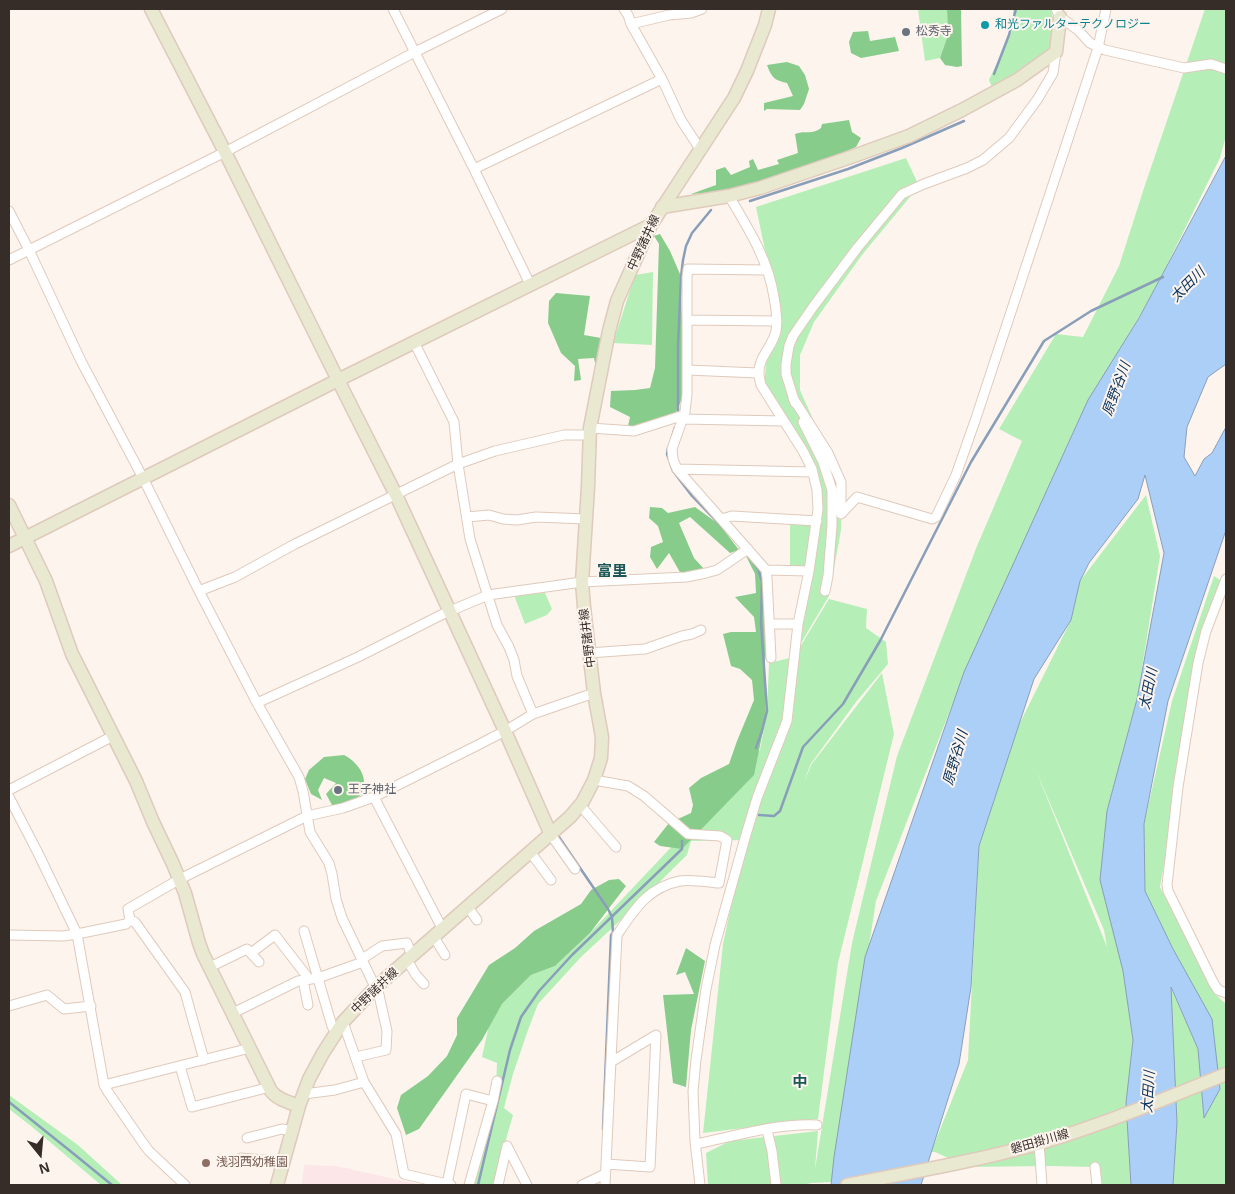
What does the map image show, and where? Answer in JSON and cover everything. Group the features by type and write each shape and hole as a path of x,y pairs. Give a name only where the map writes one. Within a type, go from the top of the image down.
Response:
{"street":[{"path":"152,9 396,495 551,835 575,869"},
{"path":"393,9 530,284"},
{"path":"9,260 225,152 415,52 502,9"},
{"path":"624,9 662,78 680,120 700,149"},
{"path":"631,24 669,15 691,13 702,9"},
{"name":"中野諸井線","path":"277,1185 301,1100 309,1079 339,1028 375,988 570,817 580,805 594,780 601,758 602,737 594,693 582,582 590,432 609,331 617,301 651,225 734,98 748,71 770,9"},
{"path":"793,398 828,453 841,482 841,514 857,497 932,518 936,517 956,475 973,426 1098,48 1106,9"},
{"path":"1058,13 1090,43 1098,48 1184,68 1211,64 1225,66"},
{"path":"825,591 832,526 832,490 823,462 793,398 786,374 788,346 813,307 858,247 902,194 983,160 1009,138 1037,100 1053,73 1058,13"},
{"path":"662,207 729,196 760,188 909,136 1017,80 1056,52"},
{"path":"474,169 662,78"},
{"path":"700,1185 693,1091 706,989 715,945 757,798 787,721 798,624 809,571 818,509 817,490 803,451 761,385 758,373 762,359 776,332 775,299 768,270 757,244 729,196"},
{"path":"9,211 81,361 143,478 257,703 299,778 310,832 329,863 342,918 379,995 387,1031 386,1050 356,1057"},
{"path":"9,546 651,225"},
{"path":"768,270 688,270 687,394 683,417 672,449 677,469 746,551 766,570 771,658"},
{"path":"687,320 777,321"},
{"path":"414,342 454,422 458,464 470,539 497,625 509,647 517,676 533,714"},
{"path":"687,370 758,373"},
{"path":"199,591 235,576 295,544 458,464 495,451 564,435 590,432 634,431 683,417 784,421"},
{"path":"677,469 812,472"},
{"path":"9,505 46,581 72,654 136,782 180,879 199,943 275,1096 279,1099 301,1100 364,1082"},
{"path":"467,517 489,516 503,520 536,517 586,519"},
{"path":"721,519 732,516 816,521"},
{"path":"257,703 488,595 582,582 686,577 706,574 717,570 746,551"},
{"path":"766,570 809,571"},
{"path":"1226,579 1206,631 1198,663 1178,787 1167,885 1168,892 1213,982 1218,990 1226,993"},
{"path":"770,624 798,624"},
{"path":"589,653 645,649 701,630"},
{"path":"130,920 128,909 180,879 307,816 343,808 374,796 505,731 533,714 594,693"},
{"path":"9,790 113,736"},
{"path":"594,780 628,786 644,796 688,834 720,836 727,840 718,883 681,881 659,888 636,907 617,935 605,1185"},
{"path":"374,796 438,934 445,955"},
{"path":"9,797 77,934 104,1085 143,1143 185,1185"},
{"path":"580,805 616,847"},
{"path":"531,853 551,880"},
{"path":"468,907 477,920"},
{"path":"9,935 63,936 126,924 130,920"},
{"path":"130,920 136,922 185,992 204,1060"},
{"path":"304,931 310,979 308,1005"},
{"path":"251,953 275,935 310,979 332,1026 339,1028 356,1057 364,1082 396,1134 404,1174 449,1184 466,1094 493,1101"},
{"path":"233,1013 289,985 362,960 382,946 407,943 416,975 424,984"},
{"path":"210,967 247,949 260,962"},
{"path":"9,1006 47,995 64,1009 91,1006"},
{"path":"606,1164 650,1167 656,1035 611,1062"},
{"path":"104,1085 250,1048"},
{"path":"180,1066 192,1107 270,1087"},
{"name":"磐田掛川線","path":"847,1185 1040,1143 1128,1113 1226,1074"},
{"path":"469,1185 497,1081"},
{"path":"696,1144 767,1130 817,1125"},
{"path":"247,1138 282,1129 292,1131"},
{"path":"767,1130 772,1150 776,1185"},
{"path":"1040,1143 1042,1185"},
{"path":"498,1185 507,1146 527,1185"},
{"path":"241,1158 283,1162"},
{"path":"1095,1167 1097,1185"},
{"path":"582,1185 605,1174"}],"shaded area":[{"path":"304,1165 336,1166 421,1185 302,1185"}],"green space":[{"path":"918,9 947,9 948,35 940,58 925,61"},
{"path":"947,9 961,9 962,66 945,65 940,58 948,35"},
{"path":"1013,9 1051,9 1054,26 1053,50 1048,55 992,87 989,80 1013,29"},
{"path":"1205,9 1226,9 1226,136 1220,158 1153,293 1078,422 961,682 876,901 832,1182 800,1185 708,1185 706,1153 730,1141 818,1131 815,1169 852,943 897,756 977,546 1022,441 999,429 1056,334 1083,337 1119,266"},
{"path":"868,31 870,41 895,37 899,51 861,58 851,53 849,42 853,32"},
{"path":"787,62 799,66 805,75 809,89 804,104 800,110 767,109 764,111 764,103 793,96 787,83 774,78 767,65"},
{"path":"849,120 852,132 861,138 856,147 815,164 737,189 691,194 716,185 716,170 725,167 731,175 750,167 749,161 753,159 758,170 779,164 777,160 798,153 795,134 818,130 822,124"},
{"path":"906,158 919,186 862,255 814,322 800,355 800,390 841,482 841,530 829,596 795,653 817,493 803,451 764,390 767,350 777,308 756,207"},
{"path":"660,234 680,274 685,392 673,419 638,426 628,426 630,417 610,407 611,391 650,388 655,368 659,244 654,236"},
{"path":"653,272 652,345 613,343 635,275"},
{"path":"556,293 590,296 584,335 601,338 599,370 597,373 594,358 578,359 581,380 574,381 575,366 561,353 548,323 549,301"},
{"path":"1146,495 1160,556 1137,699 1107,811 1123,971 1133,1040 1126,1103 1131,1185 1098,1185 1095,1167 968,1167 935,1152 931,1152 968,1060 979,846 1018,727 1071,620 1080,581","holes":["1035,768 1104,930 1107,947"]},
{"path":"650,507 662,508 668,513 695,507 720,525 739,550 730,553 690,517 679,523 694,558 705,570 681,574 669,553 657,569 650,557 651,547 663,542 658,526 649,518"},
{"path":"790,523 812,525 807,567 790,566"},
{"path":"752,548 766,562 770,624 764,668 766,716 754,775 682,849 660,846 654,842 669,823 691,813 693,805 689,788 701,778 729,764 754,700 752,680 740,669 731,666 723,634 731,632 756,632 754,617 735,597 756,593 755,574 744,552"},
{"path":"1214,576 1220,580 1203,643 1160,887 1216,995 1226,1004 1226,1185 1173,1185 1177,1123 1170,986 1198,1049 1204,1117 1220,1089 1173,949 1145,891 1144,824 1172,701"},
{"path":"545,593 552,609 547,615 525,624 514,595"},
{"path":"829,599 867,609 866,628 886,642 888,664 856,702 810,765 804,783 811,765 882,673 894,734 838,963 818,1119 703,1133 723,944 745,840 691,841 687,855 581,957 538,1004 513,1074 504,1108 513,1115 495,1185 472,1185 496,1086 497,1063 482,1057 489,1025 502,1004 531,975 555,966 590,933 712,804 760,750 767,711 769,663 794,657"},
{"path":"344,755 356,764 360,770 364,782 363,789 350,805 332,805 326,794 336,783 324,778 318,790 322,800 311,794 305,779 309,770 324,757"},
{"path":"619,879 626,886 590,933 555,966 531,975 502,1004 482,1040 419,1129 406,1135 397,1108 401,1095 428,1076 447,1056 457,1035 457,1018 489,965 515,948 534,931 581,904 591,890 609,880"},
{"path":"686,948 705,961 691,1030 686,1087 673,1083 663,995 694,994 685,972 676,975"},
{"path":"9,1095 78,1145 122,1185 101,1185 9,1109"}],"water":[{"path":"1226,156 1226,364 1208,377 1187,427 1184,457 1195,476 1204,459 1212,453 1226,427 1226,530 1168,701 1144,824 1145,891 1173,949 1212,1019 1220,1089 1204,1118 1198,1049 1171,987 1177,1123 1173,1185 1131,1185 1126,1103 1133,1040 1123,971 1100,880 1107,811 1137,699 1164,553 1145,475 1138,499 1089,563 1080,581 1071,620 1034,679 979,846 971,987 959,1064 921,1185 831,1185 865,957 964,672 1088,400 1139,318"}],"waterway":[{"path":"994,74 1009,35 1016,9"},
{"path":"750,201 848,169 964,121"},
{"path":"678,414 678,345 683,260 686,246 692,233 711,210"},
{"path":"759,815 774,816 780,811 803,747 843,704 880,641 971,462 1044,341 1091,311 1163,277"},
{"path":"671,440 675,427"},
{"path":"668,448 667,454 673,471 692,496 726,531"},
{"path":"751,559 758,569 762,582 761,623 767,711 756,748"},
{"path":"559,837 612,917 613,933 611,935 603,1129"},
{"path":"478,1185 510,1050 521,1017 539,991 572,955 682,849 682,841"},
{"path":"9,1102 112,1185"}],"place":[{"name":"和光ファルターテクノロジー","path":"985,25"},
{"name":"松秀寺","path":"906,32"},
{"name":"王子神社","path":"338,790"},
{"name":"浅羽西幼稚園","path":"206,1163"}],"district":[{"name":"富里","path":"612,572"},
{"name":"中","path":"800,1083"}],"water label":[{"name":"太田川","path":"1188,285"},
{"name":"原野谷川","path":"1117,389"},
{"name":"太田川","path":"1149,689"},
{"name":"原野谷川","path":"956,758"},
{"name":"太田川","path":"1149,1092"}]}
